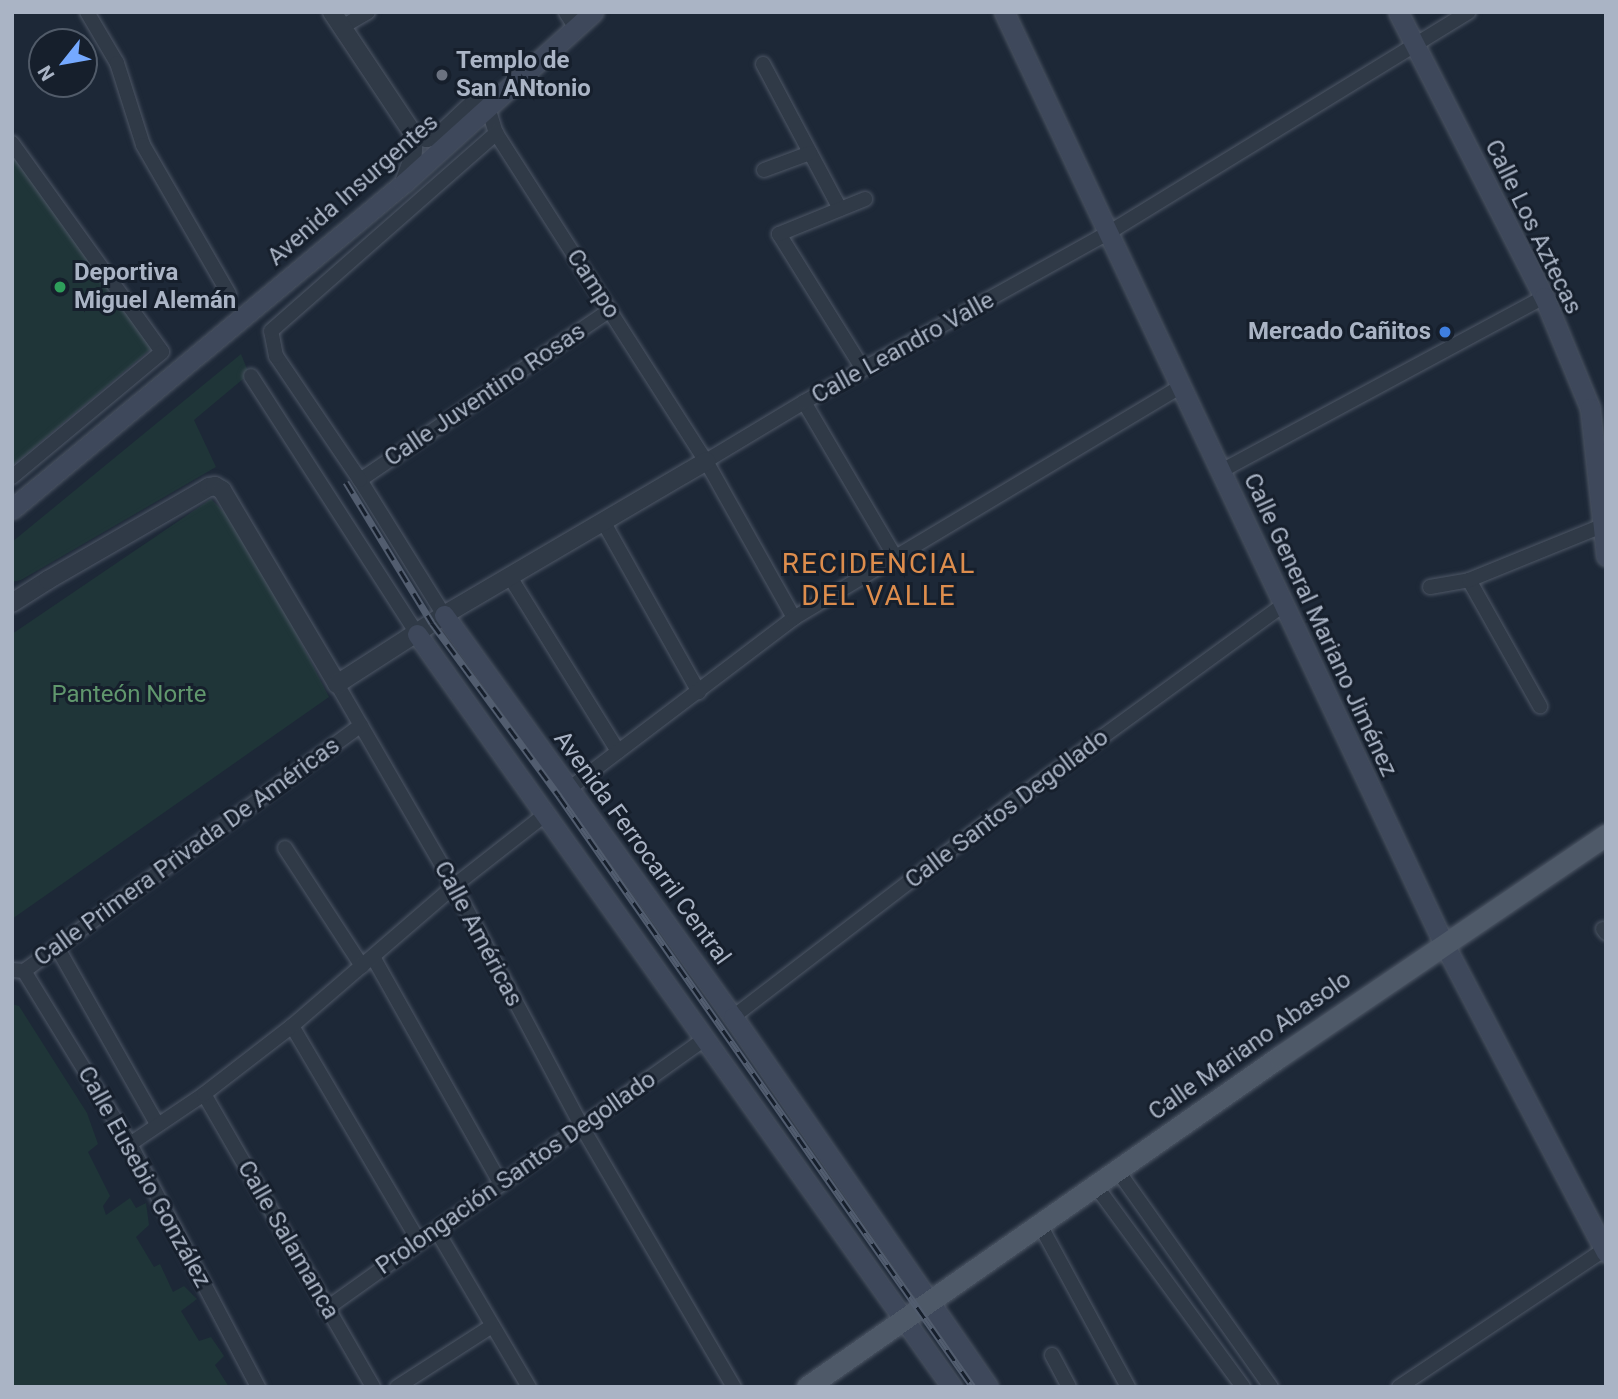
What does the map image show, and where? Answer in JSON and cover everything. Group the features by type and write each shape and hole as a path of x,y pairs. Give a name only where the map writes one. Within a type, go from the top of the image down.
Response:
{"main road":[{"name":"Avenida Insurgentes","path":"12,509 404,183 573,19 593,12"},
{"name":"Calle General Mariano Jiménez","path":"1004,12 1444,944 1605,1251"},
{"name":"Calle Los Aztecas","path":"1398,12 1544,297 1590,408 1606,556"},
{"name":"Avenida Ferrocarril Central","path":"443,615 733,1017 928,1304 988,1387"},
{"path":"417,634 547,813 952,1387"},
{"name":"Calle Mariano Abasolo","path":"807,1387 1039,1223 1606,835"}],"street":[{"path":"87,12 117,63 143,145 229,294"},
{"path":"368,12 337,20 414,135 412,161 404,183"},
{"name":"Calle Leandro Valle","path":"337,684 443,615 604,523 804,402 1108,233 1468,12"},
{"path":"762,64 840,209"},
{"path":"414,135 427,138 440,135 474,103 487,104"},
{"name":"Campo","path":"487,104 496,133 706,461 794,618"},
{"name":"Avenida Ferrocarril Central","path":"443,615 360,480 276,356 271,331 496,133"},
{"path":"12,143 162,352 12,477"},
{"path":"764,170 810,153"},
{"path":"863,369 779,234 865,199"},
{"path":"1221,471 1544,297"},
{"name":"Calle Juventino Rosas","path":"360,480 610,310"},
{"path":"251,376 417,634"},
{"path":"570,788 794,618 1181,386"},
{"path":"804,402 896,558"},
{"name":"Calle Américas","path":"16,599 209,487 215,486 222,490 454,886 582,1127 734,1387"},
{"path":"604,523 699,692"},
{"path":"1430,587 1469,580 1602,526"},
{"path":"510,577 618,751"},
{"path":"1469,580 1540,706"},
{"name":"Calle Santos Degollado","path":"733,1017 1028,791 1283,605"},
{"name":"Calle Primera Privada De Américas","path":"18,971 57,947 360,725"},
{"path":"130,1144 204,1094 292,1026 454,886 547,813"},
{"path":"285,848 368,962 500,1184"},
{"path":"57,947 157,1124"},
{"name":"Calle Eusebio González","path":"18,971 130,1144 258,1387"},
{"path":"292,1026 419,1242"},
{"name":"Prolongación Santos Degollado","path":"326,1309 706,1038"},
{"name":"Calle Salamanca","path":"204,1094 373,1387"},
{"path":"1118,1171 1271,1387"},
{"path":"1096,1185 1243,1387"},
{"path":"1039,1223 1128,1387"},
{"path":"437,1231 529,1387"},
{"path":"1399,1387 1605,1251"},
{"path":"397,1387 492,1326"},
{"path":"1052,1355 1069,1387"}],"green space":[{"name":"Deportiva Miguel Alemán","path":"12,154 152,348 12,466"},
{"path":"241,354 249,374 194,420 216,467 21,580 12,582 12,542"},
{"name":"Panteón Norte","path":"211,499 244,532 329,697 12,919 12,634"},
{"path":"12,1004 19,1006 87,1113 98,1144 88,1152 110,1196 103,1206 106,1215 130,1198 136,1208 146,1203 149,1225 136,1237 154,1267 160,1264 173,1292 184,1286 197,1299 181,1311 199,1341 211,1337 224,1356 215,1365 229,1387 12,1387"}],"railway":[{"path":"346,482 432,623 559,796 973,1387"}],"place":[{"name":"Templo de San ANtonio","path":"442,75"},
{"name":"Deportiva Miguel Alemán","path":"60,287"},
{"name":"Mercado Cañitos","path":"1445,332"}],"district":[{"name":"RECIDENCIAL DEL VALLE","path":"879,580"}]}
